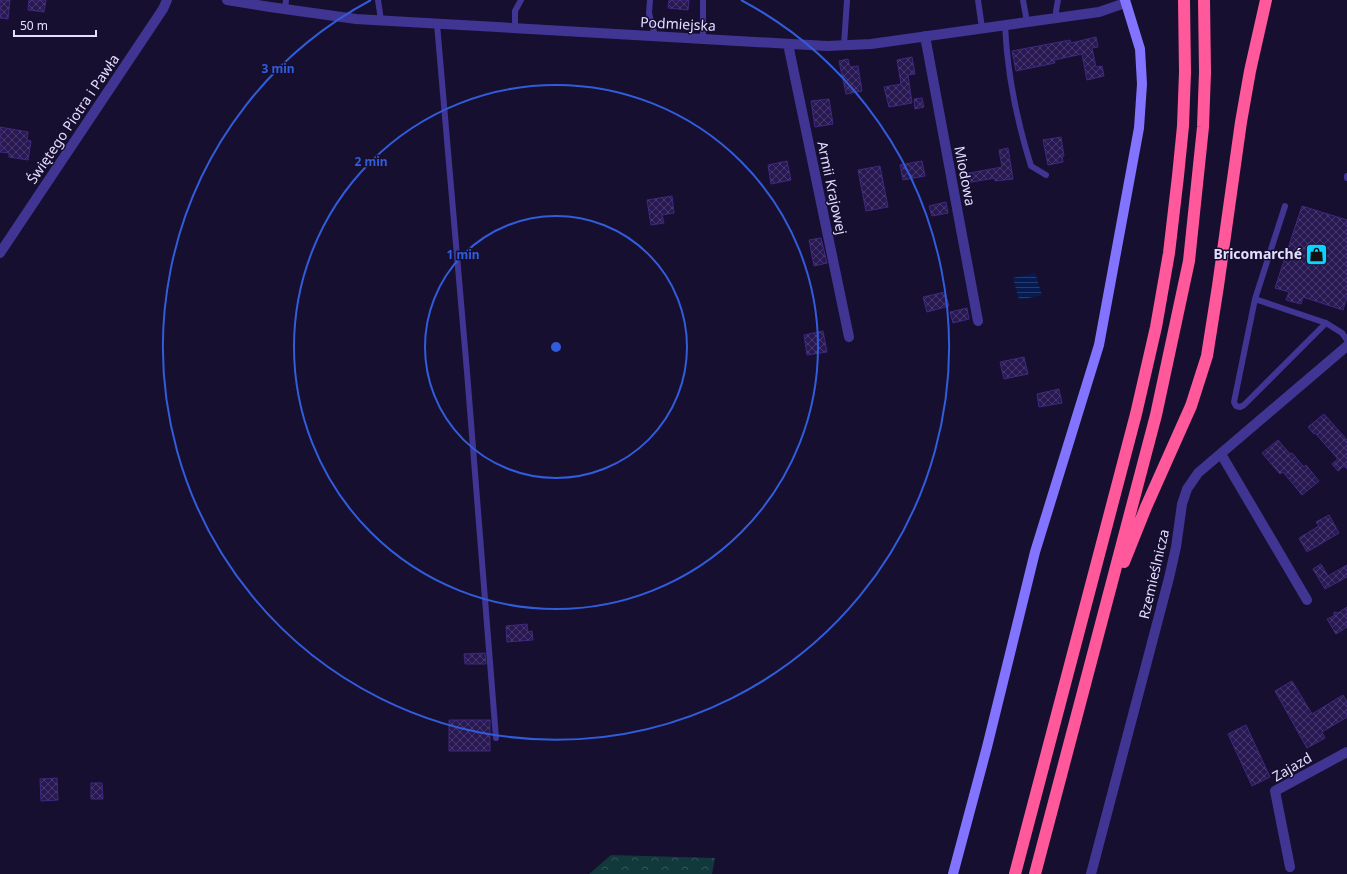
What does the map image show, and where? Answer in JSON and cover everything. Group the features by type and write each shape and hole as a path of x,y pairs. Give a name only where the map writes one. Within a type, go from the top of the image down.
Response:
{"highway":[{"path":"1015,874 1136,414 1156,327 1169,253 1182,134 1185,72 1184,0"},
{"path":"1035,874 1109,598 1156,415 1189,261 1203,127 1205,72 1204,0"},
{"path":"1109,598 1146,507 1191,406 1207,356 1241,122 1250,71 1267,1"}],"street":[{"name":"Świętego Piotra i Pawła","path":"0,253 168,0"},
{"name":"Podmiejska","path":"227,0 286,5 356,19 827,46 871,44 1099,12 1125,2"},
{"path":"953,874 989,739 1034,552 1099,345 1139,128 1142,84 1140,49 1125,2"},
{"name":"Miodowa","path":"925,36 978,321"},
{"name":"Armii Krajowej","path":"788,44 849,337"},
{"name":"Rzemieślnicza","path":"1091,874 1169,578 1176,547 1182,504 1187,489 1198,473 1347,346"},
{"path":"1221,454 1308,600"},
{"name":"Zajazd","path":"1289,870 1274,791 1347,752"}],"lane":[{"path":"378,0 381,20"},
{"path":"515,28 515,11 520,0"},
{"path":"650,0 649,13 654,36"},
{"path":"703,0 703,39"},
{"path":"844,45 847,0"},
{"path":"978,0 982,28"},
{"path":"1023,0 1027,22"},
{"path":"1057,18 1056,12 1058,0"},
{"path":"437,24 467,372 496,738"},
{"path":"1005,25 1006,52 1023,139 1031,166 1046,174"},
{"path":"1285,206 1255,299 1234,402 1236,406 1240,407 1244,405 1326,324"},
{"path":"1255,299 1326,324 1342,333 1347,340"}],"green space":[{"path":"611,855 715,858 712,874 589,874"}],"water":[{"path":"1035,273 1042,295 1019,300 1013,278"}],"building":[{"path":"0,0 10,0 8,19 0,18"},
{"path":"29,0 46,0 44,12 28,10"},
{"path":"669,0 689,0 688,10 668,8"},
{"path":"1096,37 1098,47 1092,48 1096,67 1102,66 1104,76 1087,80 1082,54 1054,60 1055,63 1016,71 1012,51 1070,40 1071,43"},
{"path":"912,57 915,74 908,75 912,103 889,107 884,87 901,84 897,60"},
{"path":"848,59 850,67 858,66 862,91 846,94 839,61"},
{"path":"922,98 924,107 915,109 914,99"},
{"path":"829,99 833,124 815,127 811,101"},
{"path":"0,127 28,132 27,140 31,141 28,160 9,157 9,153 0,152"},
{"path":"1061,137 1064,156 1062,156 1063,162 1048,165 1043,140"},
{"path":"1008,148 1013,179 995,181 995,178 966,183 964,174 1002,167 999,150"},
{"path":"787,161 791,180 771,184 768,165"},
{"path":"922,161 925,176 903,180 900,165"},
{"path":"880,166 888,207 866,211 858,170"},
{"path":"672,196 674,213 662,215 664,223 651,225 647,200"},
{"path":"946,202 948,213 932,216 929,206"},
{"name":"Bricomarché","path":"1302,206 1347,220 1347,297 1343,310 1303,297 1301,304 1286,300 1289,292 1275,288"},
{"path":"821,238 827,263 814,266 809,240"},
{"path":"945,292 949,306 927,312 923,297"},
{"path":"967,308 969,319 953,323 950,312"},
{"path":"823,331 827,352 807,355 804,335"},
{"path":"1024,357 1028,374 1004,379 1000,362"},
{"path":"1059,389 1062,403 1039,407 1037,394"},
{"path":"1324,414 1347,440 1347,469 1344,466 1338,471 1332,464 1338,459 1308,427"},
{"path":"1278,440 1304,467 1306,465 1319,481 1302,495 1283,472 1280,474 1262,453"},
{"path":"1329,515 1339,533 1307,552 1299,538 1319,526 1316,522"},
{"path":"1321,564 1328,576 1347,565 1347,577 1325,589 1313,569"},
{"path":"1347,607 1347,627 1336,634 1327,619 1334,616 1334,612 1338,613"},
{"path":"527,624 528,632 532,631 533,640 507,642 506,626"},
{"path":"485,653 486,664 465,664 464,654"},
{"path":"1292,681 1312,714 1343,695 1347,702 1347,717 1322,732 1325,738 1307,748 1275,691"},
{"path":"449,720 490,720 490,751 449,751"},
{"path":"1246,725 1270,777 1252,786 1228,734"},
{"path":"57,778 58,800 41,801 40,779"},
{"path":"91,783 102,783 103,799 91,799"}],"place":[{"name":"Bricomarché","path":"1317,254"}]}
